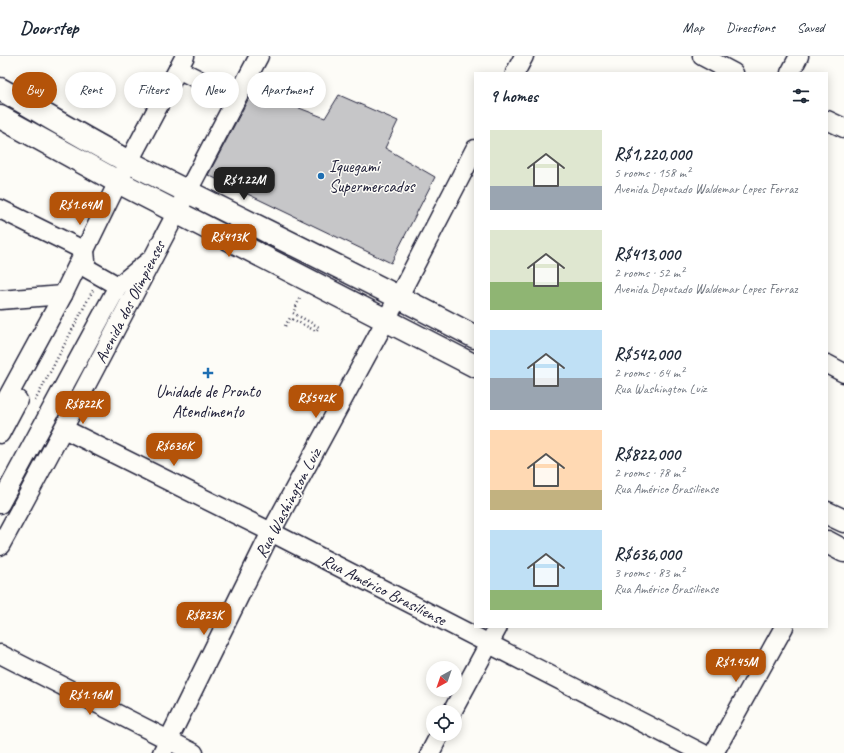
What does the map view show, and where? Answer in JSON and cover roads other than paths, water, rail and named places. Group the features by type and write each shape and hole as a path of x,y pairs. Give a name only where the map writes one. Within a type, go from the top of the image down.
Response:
{"main road":[{"path":"0,89 129,161 188,190 264,231 399,296 474,336"},
{"path":"0,117 118,182 474,365"},
{"path":"254,252 264,231"}],"street":[{"name":"Avenida dos Olimpienses","path":"239,93 259,56"},
{"path":"516,72 524,56"},
{"path":"702,56 732,72"},
{"path":"791,72 799,56"},
{"path":"0,411 63,296 118,182 181,62 196,72"},
{"name":"Avenida dos Olimpienses","path":"0,546 64,429 154,257 176,211 231,108"},
{"path":"828,120 844,128"},
{"name":"Rua Washington Luiz","path":"166,746 271,532 385,319 399,296 474,151"},
{"path":"0,209 85,251 94,273 118,286"},
{"path":"0,504 118,286 154,257"},
{"path":"0,434 94,273"},
{"path":"0,300 63,296"},
{"path":"828,365 844,373"},
{"name":"Rua Américo Brasiliense","path":"64,429 271,532 702,753"},
{"path":"832,547 840,518"},
{"path":"456,705 497,628"},
{"path":"714,753 783,628"},
{"path":"0,654 166,746 194,753"},
{"path":"430,753 436,741"}],"place":[{"name":"Iquegami Supermercados","path":"321,176"},
{"name":"Unidade de Pronto Atendimento","path":"208,373"}]}
